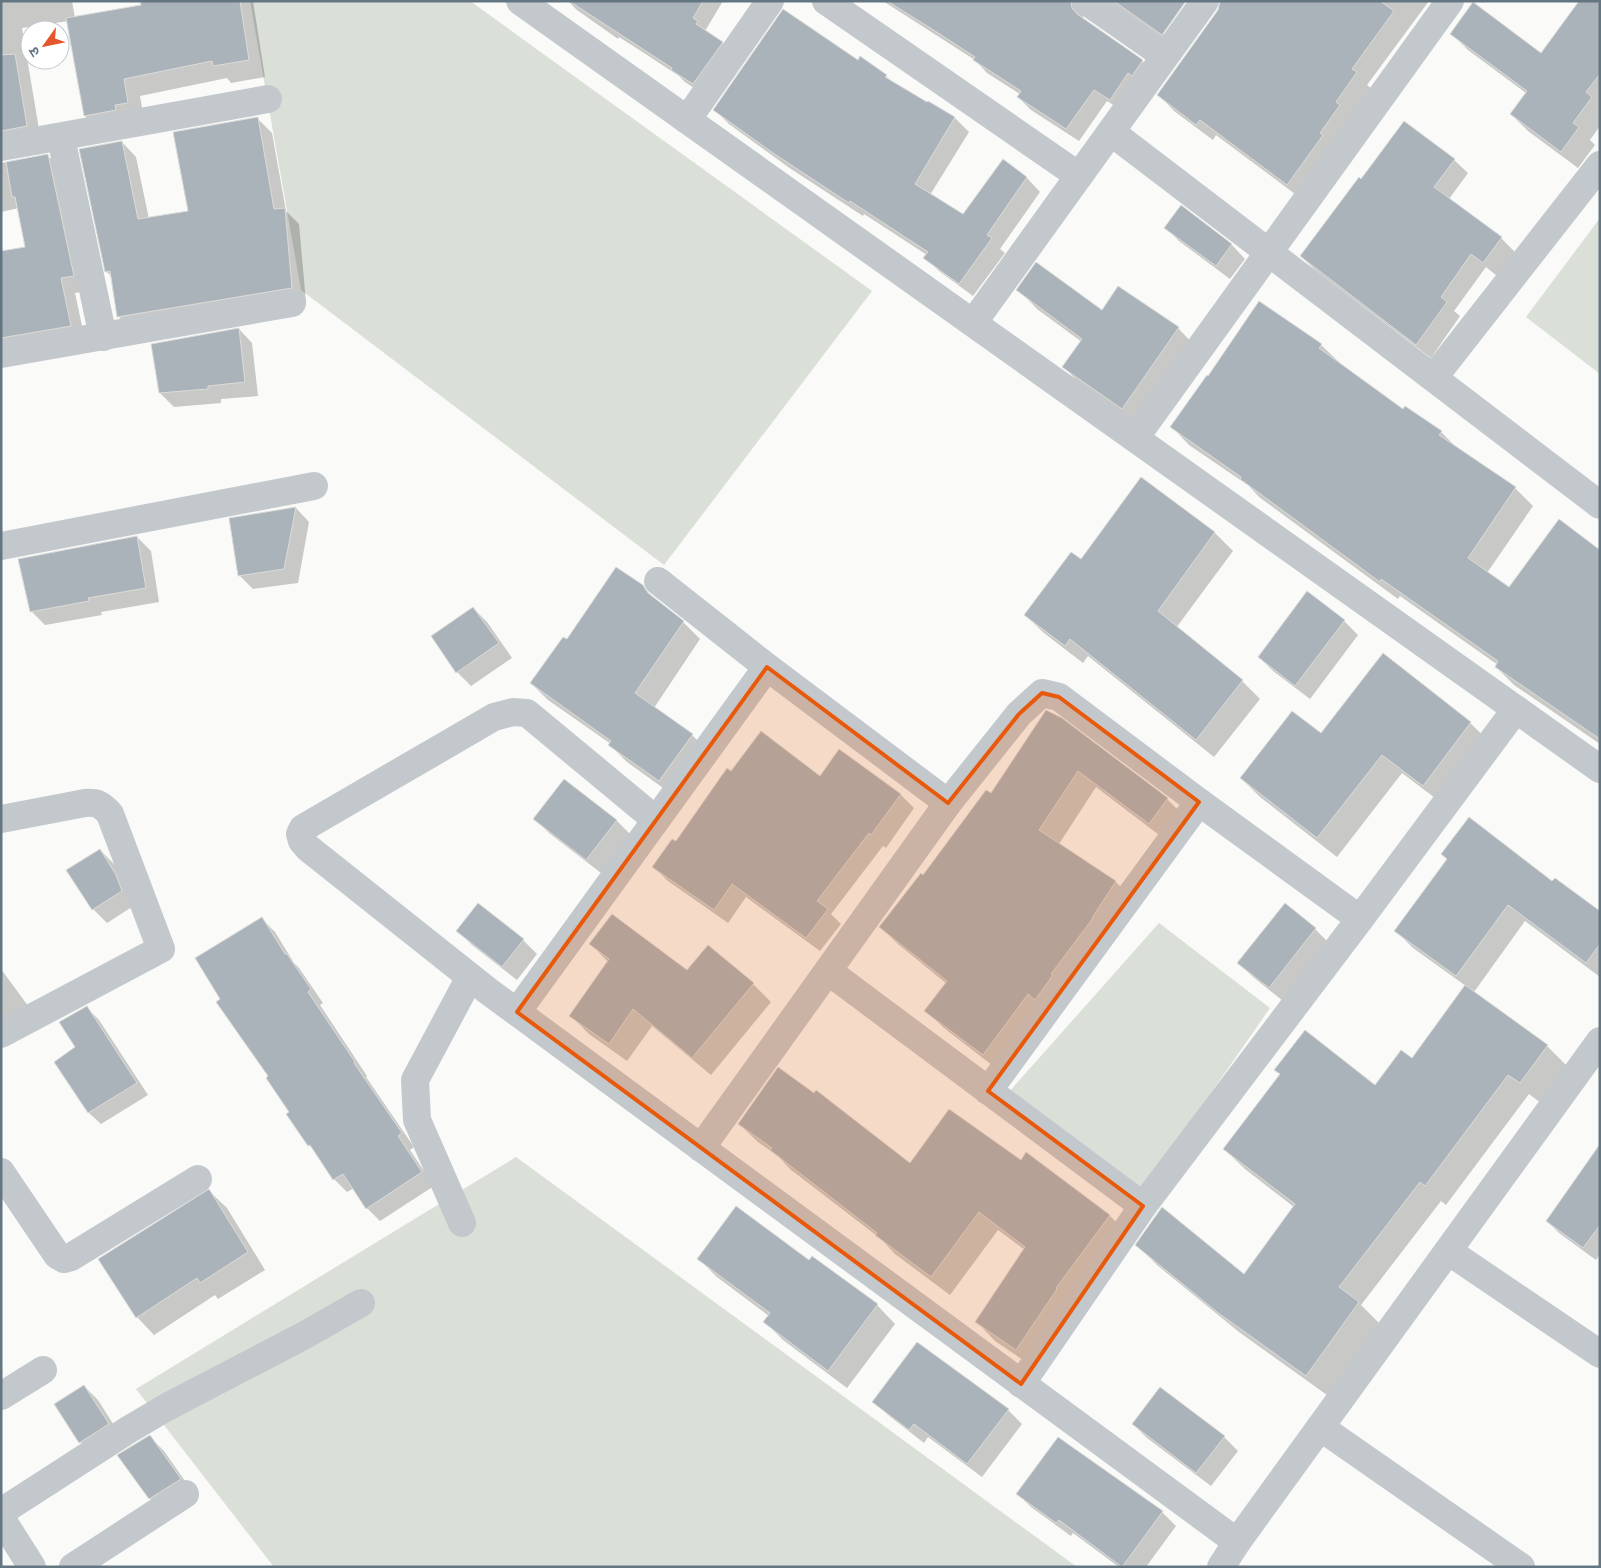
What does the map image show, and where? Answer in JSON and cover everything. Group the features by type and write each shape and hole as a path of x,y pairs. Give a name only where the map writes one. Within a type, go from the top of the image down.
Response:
{"street":[{"path":"520,1 1600,769"},
{"path":"687,120 770,1"},
{"path":"826,1 1079,176"},
{"path":"1086,1 1166,56"},
{"path":"973,323 1205,1"},
{"path":"1135,438 1450,1"},
{"path":"1,147 60,138 268,99"},
{"path":"1111,132 1600,504"},
{"path":"60,138 103,336"},
{"path":"1434,378 1600,165"},
{"path":"1,354 292,303"},
{"path":"1,546 314,486"},
{"path":"658,581 948,804"},
{"path":"517,1012 768,667"},
{"path":"701,1148 948,804 1019,714 1042,693 1058,697 1198,802 1360,919"},
{"path":"1021,1384 1143,1206 1516,709"},
{"path":"656,820 527,713 513,712 494,717 303,828 300,834 302,841 308,848 470,977 1237,1542"},
{"path":"1,819 85,803 96,802 103,806 110,814 161,949 1,1034"},
{"path":"988,1091 1198,802"},
{"path":"828,971 1143,1206"},
{"path":"462,1223 417,1120 415,1080 470,977"},
{"path":"1221,1567 1237,1542 1600,1041"},
{"path":"1,1172 57,1255 64,1259 71,1257 198,1179"},
{"path":"1448,1251 1600,1354"},
{"path":"1,1512 167,1407 362,1303"},
{"path":"1,1396 43,1370"},
{"path":"1320,1427 1521,1567"},
{"path":"73,1567 185,1494"},
{"path":"1,1518 32,1567"}],"highlighted area":[{"path":"767,667 948,803 1019,714 1042,693 1059,697 1199,802 988,1091 1143,1206 1021,1384 517,1012"}],"shaded area":[{"path":"250,1 470,1 872,291 664,565 301,290"},
{"path":"1600,218 1600,374 1526,317"},
{"path":"1159,923 1270,1008 1143,1191 1009,1092"},
{"path":"516,1157 1077,1567 274,1567 136,1389"}],"building":[{"path":"140,1 240,1 249,60 213,66 212,61 124,79 128,103 115,105 116,110 84,116 70,40 70,20 66,20 66,18 141,5"},
{"path":"569,1 703,1 693,18 698,21 696,24 723,42 693,84 671,70 672,68"},
{"path":"887,1 1071,1 1072,8 1077,14 1143,60 1132,76 1128,73 1110,100 1094,90 1066,129 1017,97 1021,91 973,60 975,57"},
{"path":"1114,1 1186,1 1162,35"},
{"path":"1220,1 1380,1 1394,11 1352,69 1357,72 1336,102 1340,105 1320,133 1323,135 1287,185 1200,120 1196,125 1157,95 1218,10"},
{"path":"1579,1 1600,1 1600,74 1586,92 1592,97 1573,123 1579,127 1561,152 1510,114 1527,91 1450,34 1473,2 1541,53"},
{"path":"783,9 858,60 860,56 887,75 885,77 955,117 915,184 963,214 1003,159 1027,177 987,235 992,238 959,284 923,258 928,252 773,153 713,110"},
{"path":"15,54 27,126 1,131 1,55"},
{"path":"258,117 274,209 285,208 292,288 117,317 110,271 105,272 79,149 122,141 138,219 188,211 173,132"},
{"path":"1404,121 1455,159 1434,187 1502,237 1483,263 1471,254 1441,297 1447,302 1416,345 1300,256"},
{"path":"48,154 74,276 61,278 71,326 1,338 1,251 25,247 15,197 12,197 6,162"},
{"path":"1181,205 1232,244 1216,266 1164,228"},
{"path":"1036,262 1102,310 1118,286 1179,327 1122,409 1062,367 1082,339 1016,290"},
{"path":"1259,301 1322,344 1319,348 1403,409 1405,406 1442,431 1439,435 1516,487 1468,558 1509,587 1559,519 1600,550 1600,739 1495,667 1498,661 1381,579 1380,582 1240,479 1241,477 1170,427 1208,376"},
{"path":"239,328 245,382 208,386 208,389 159,393 151,344"},
{"path":"1141,477 1215,532 1158,611 1243,680 1196,740 1070,639 1065,646 1024,615 1071,552 1081,559"},
{"path":"296,507 284,569 238,576 229,518"},
{"path":"137,536 146,588 88,598 89,601 30,612 18,559"},
{"path":"616,567 643,585 648,593 684,621 635,693 693,734 659,781 608,745 611,741 530,683 563,637 567,639"},
{"path":"1307,591 1345,620 1295,686 1258,657"},
{"path":"473,607 499,643 456,673 431,636"},
{"path":"1383,653 1471,722 1423,786 1382,755 1317,838 1240,778 1292,711 1321,733"},
{"path":"1046,710 1062,718 1168,798 1149,824 1078,771 1039,830 1116,881 1093,918 1051,974 1053,975 1035,1000 1028,994 983,1055 924,1011 947,981 879,927 921,873 923,875 986,790 991,793"},
{"path":"761,731 820,776 839,749 901,794 871,835 869,833 817,901 828,909 806,938 732,884 714,910 652,867 672,839 676,841 727,768 731,771"},
{"path":"564,779 617,820 586,860 533,819"},
{"path":"1469,817 1552,881 1555,878 1600,911 1600,944 1586,963 1508,905 1456,976 1394,931 1447,859 1441,854"},
{"path":"100,849 116,875 122,891 92,910 66,870"},
{"path":"478,903 524,939 502,967 456,931"},
{"path":"1285,903 1316,928 1269,988 1237,963"},
{"path":"612,914 687,970 708,945 754,983 692,1058 633,1009 609,1044 569,1016 609,959 589,944"},
{"path":"262,917 285,954 287,954 311,989 308,992 354,1063 402,1133 398,1136 422,1172 366,1209 343,1174 333,1180 310,1145 308,1146 286,1114 289,1112 266,1078 268,1076 216,1002 220,999 195,958"},
{"path":"1465,985 1548,1045 1520,1083 1508,1075 1425,1186 1420,1182 1339,1287 1359,1302 1306,1376 1217,1312 1135,1245 1162,1207 1244,1274 1295,1204 1223,1149 1280,1074 1274,1070 1305,1030 1375,1085 1401,1050 1412,1058"},
{"path":"87,1006 137,1083 88,1113 54,1062 75,1047 59,1022"},
{"path":"778,1067 814,1093 816,1090 910,1163 949,1109 1021,1160 1026,1152 1110,1215 1056,1288 1016,1350 975,1322 1025,1247 979,1212 931,1277 875,1235 877,1233 770,1150 772,1148 738,1124"},
{"path":"1600,1144 1600,1225 1583,1248 1546,1221"},
{"path":"209,1189 248,1252 200,1283 197,1278 136,1318 98,1259"},
{"path":"736,1206 809,1260 812,1256 878,1304 828,1371 763,1322 770,1313 697,1259"},
{"path":"917,1342 1009,1409 967,1464 914,1424 909,1430 872,1402"},
{"path":"84,1385 109,1424 79,1443 54,1404"},
{"path":"1160,1387 1225,1436 1196,1473 1132,1424"},
{"path":"150,1435 181,1479 149,1499 117,1455"},
{"path":"1058,1437 1163,1511 1122,1567 1059,1520 1056,1523 1016,1494"}]}
